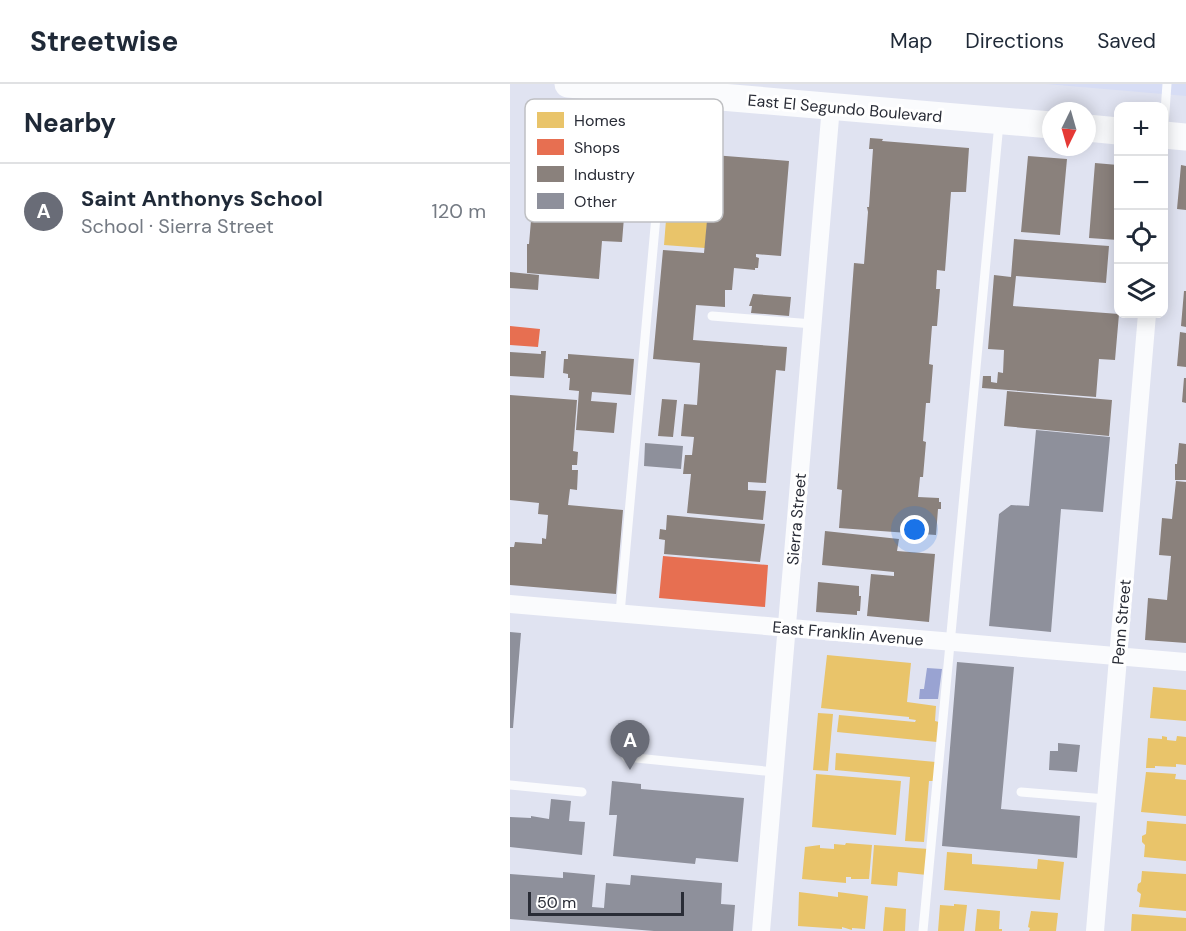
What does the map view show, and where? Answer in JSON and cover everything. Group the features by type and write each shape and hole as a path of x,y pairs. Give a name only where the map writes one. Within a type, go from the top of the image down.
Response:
{"main road":[{"name":"East El Segundo Boulevard","path":"568,84 1042,124"},
{"path":"1096,129 1114,131"},
{"path":"1168,135 1186,137"}],"street":[{"name":"Sierra Street","path":"761,931 831,106"},
{"name":"Penn Street","path":"1095,931 1147,318"},
{"name":"East Franklin Avenue","path":"510,604 1186,662"}],"lane":[{"path":"1166,102 1167,84"},
{"path":"666,99 667,92"},
{"path":"923,931 999,121"},
{"path":"620,613 655,222"},
{"path":"712,316 813,324"},
{"path":"626,757 775,772"},
{"path":"510,784 582,792"},
{"path":"1021,792 1106,799"}],"shaded area":[{"path":"1046,84 1186,84 1186,96"}],"water":[{"path":"927,668 942,669 938,699 919,699 920,689 924,689"}],"building: Homes":[{"path":"666,222 707,222 705,248 664,245"},
{"path":"827,655 911,663 907,702 936,706 935,721 939,722 937,742 837,732 839,715 915,722 916,720 909,719 909,717 821,708"},
{"path":"1153,687 1186,690 1186,721 1150,718"},
{"path":"818,713 833,714 828,771 813,770"},
{"path":"1162,736 1167,737 1167,740 1176,741 1177,736 1186,737 1186,765 1146,768 1148,738 1162,739"},
{"path":"836,753 936,762 934,781 929,781 924,842 905,841 910,777 835,770"},
{"path":"1146,772 1176,774 1175,779 1186,780 1186,816 1141,812"},
{"path":"816,774 901,781 896,835 812,827"},
{"path":"1147,821 1186,824 1186,861 1144,857 1145,845 1142,842 1142,836 1146,834"},
{"path":"846,843 872,845 869,879 846,877 846,883 802,879 805,847 820,845 820,848 834,849 834,844 845,845"},
{"path":"874,845 929,849 927,875 898,872 897,886 871,884"},
{"path":"947,852 972,854 972,864 1037,869 1038,859 1064,862 1060,900 944,890"},
{"path":"1142,871 1186,874 1186,911 1139,907 1141,894 1137,891"},
{"path":"799,892 838,897 838,892 868,896 865,929 798,926"},
{"path":"954,904 967,905 964,931 938,931 940,905 954,906"},
{"path":"885,907 906,909 905,931 883,931"},
{"path":"977,909 1000,911 999,929 1002,931 975,931"},
{"path":"1031,911 1058,913 1056,931 1029,931"},
{"path":"1132,914 1186,918 1186,931 1131,931"}],"building: Shops":[{"path":"510,326 540,329 538,347 510,345"},
{"path":"663,556 768,565 765,607 659,598"}],"building: Industry":[{"path":"870,138 969,148 966,192 951,192 945,271 937,270 936,289 940,289 937,326 932,326 929,364 933,365 930,403 926,403 923,441 926,442 923,477 920,477 918,497 939,498 941,502 941,509 938,509 936,535 839,528 842,490 837,489 854,263 864,264 873,149 869,149"},
{"path":"723,156 789,161 781,256 756,254 759,258 758,268 755,270 734,268 732,290 725,290 725,307 696,305 693,340 787,347 785,371 776,370 766,483 748,482 748,490 766,491 763,520 687,513 691,474 683,474 685,455 692,455 694,437 681,436 684,404 697,405 700,363 653,359 663,250 704,253 707,222 723,222"},
{"path":"1028,156 1067,159 1060,235 1021,232"},
{"path":"1095,163 1114,165 1114,240 1089,238"},
{"path":"1181,165 1186,166 1186,210 1177,209"},
{"path":"531,222 624,222 622,242 602,241 599,279 527,273 527,244 529,244"},
{"path":"1014,239 1109,246 1106,283 1016,276 1013,306 1114,314 1114,318 1119,318 1115,360 1099,359 1096,397 982,388 983,376 991,376 991,382 997,383 998,372 1003,373 1004,350 988,349 994,275 1011,277"},
{"path":"510,272 539,275 538,290 510,288"},
{"path":"1184,291 1186,291 1186,327 1181,326"},
{"path":"753,294 791,297 789,316 751,313 752,306 749,306"},
{"path":"1180,332 1186,333 1186,367 1177,366"},
{"path":"541,351 546,351 544,378 510,376 510,352 541,354"},
{"path":"568,354 634,359 631,395 592,392 591,401 617,403 614,433 576,430 579,391 569,390 570,378 568,374 563,373 564,359 568,359"},
{"path":"1184,378 1186,378 1186,403 1182,402"},
{"path":"1007,391 1112,400 1109,436 1004,426"},
{"path":"510,395 577,400 573,451 578,452 577,465 572,465 572,470 578,470 577,490 570,489 568,505 623,510 616,594 510,585 510,547 514,547 515,542 542,544 542,538 546,539 548,515 538,514 539,503 510,500"},
{"path":"662,399 677,400 673,437 658,436"},
{"path":"1179,443 1186,444 1186,480 1175,480"},
{"path":"1176,481 1186,482 1186,643 1145,640 1148,598 1167,600 1171,556 1159,555 1162,518 1172,519"},
{"path":"667,515 765,524 760,562 664,554 665,540 659,539 660,529 666,530"},
{"path":"825,531 899,539 897,551 935,554 929,622 867,616 871,574 894,576 894,572 822,565"},
{"path":"818,582 859,586 860,611 857,611 857,615 816,612"}],"building: Other":[{"path":"1036,430 1110,437 1103,512 1061,509 1051,632 989,626 999,514 1011,505 1029,506"},
{"path":"645,443 683,446 681,469 644,466"},
{"path":"510,632 521,633 513,728 510,728"},
{"path":"957,662 1014,667 1001,809 1080,816 1077,858 942,846"},
{"path":"1058,743 1080,745 1077,772 1049,770 1050,751 1058,751"},
{"path":"612,781 641,784 641,789 744,798 738,862 696,858 695,864 613,856 617,815 609,815"},
{"path":"551,799 571,801 569,821 585,822 582,855 510,847 510,817 531,818 531,816 549,819"},
{"path":"563,872 595,875 592,907 604,908 606,883 630,885 631,875 722,883 721,904 735,905 733,931 654,931 510,919 510,874 563,878"}],"place":[{"name":"Saint Anthonys School","path":"630,770"}]}
